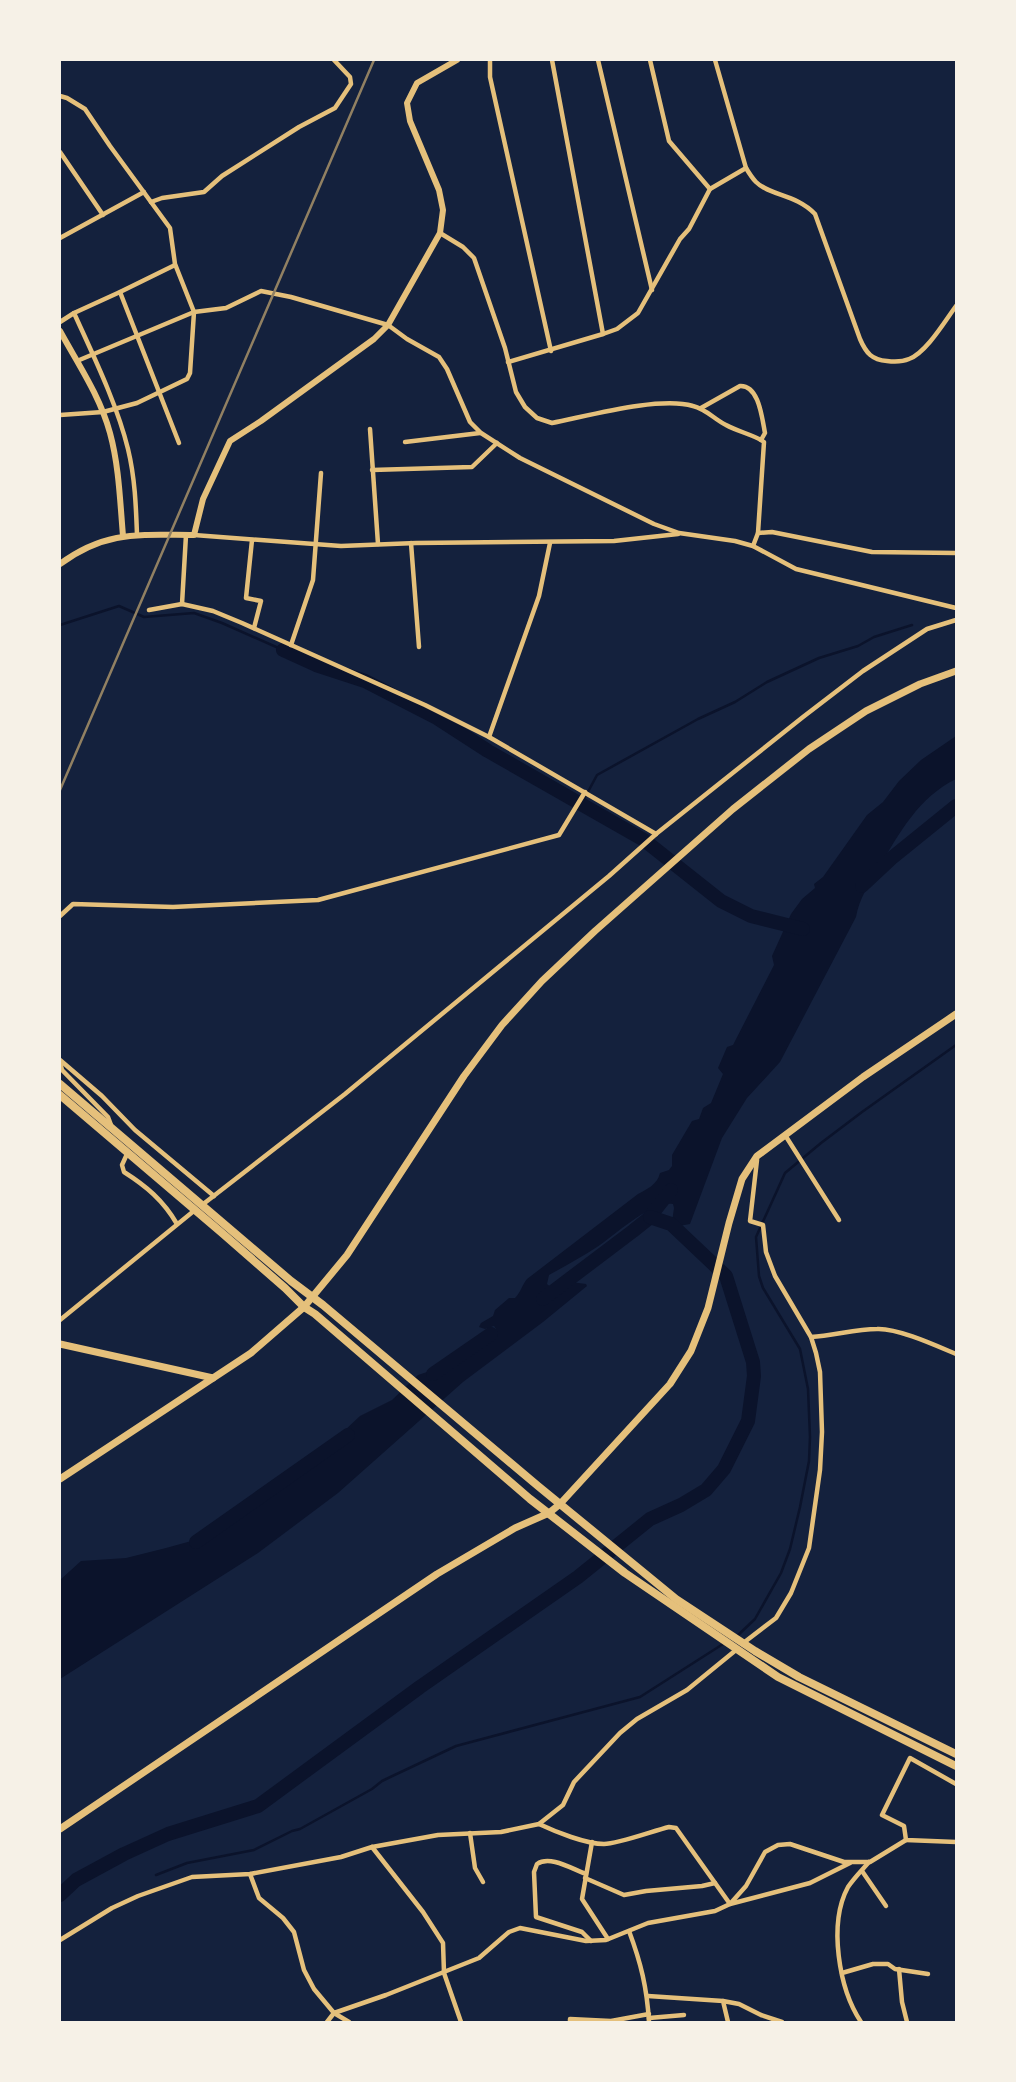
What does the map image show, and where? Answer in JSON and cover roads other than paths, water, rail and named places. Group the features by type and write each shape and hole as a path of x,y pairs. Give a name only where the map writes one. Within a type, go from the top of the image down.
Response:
{"highway":[{"path":"60,1084 185,1196"},
{"path":"60,1095 127,1154 185,1196 323,1305 713,1629"},
{"path":"224,1228 304,1307 530,1499 625,1573 752,1654 957,1754"},
{"path":"752,1654 778,1677 957,1766"}],"main road":[{"path":"60,1479 251,1353 304,1307 347,1255 464,1076 502,1025 542,981 595,930 733,808 808,749 866,711 920,684 957,671"},
{"path":"60,1829 437,1574 514,1528 549,1513 560,1504 670,1384 691,1351 708,1308 742,1179 757,1156 863,1077 957,1014"},
{"path":"60,1343 213,1378"}],"street":[{"path":"151,202 204,192 222,176 299,127 335,108 351,84 350,77 334,60"},
{"path":"182,604 190,535 203,499 230,441 374,339 388,325 440,233 443,210 439,190 410,121 407,103 417,83 457,60"},
{"path":"490,60 490,77 551,351"},
{"path":"552,60 603,334"},
{"path":"598,60 652,290"},
{"path":"650,60 669,141 710,189"},
{"path":"715,60 746,168 754,181 761,186 806,204 815,214 860,339 869,356 898,362 919,354 957,306"},
{"path":"60,96 85,109 170,228 175,264 194,312 190,373 187,379 137,403 103,412 60,415"},
{"path":"60,152 103,215"},
{"path":"508,362 617,329 638,313 710,189 746,168"},
{"path":"60,238 144,192"},
{"path":"440,233 474,257 516,392 524,407 537,418 552,423 647,405 677,403 701,408 725,424 764,442 758,533 753,546"},
{"path":"60,322 175,264"},
{"path":"76,361 194,312 226,308 261,291 388,325 439,357 470,422 481,433 520,458 679,534"},
{"path":"120,292 179,443"},
{"path":"74,313 127,447 134,479 138,536"},
{"path":"60,331 103,412 115,456 123,536"},
{"path":"701,408 740,386 749,387 754,393 762,416 765,433 761,440"},
{"path":"370,429 378,544"},
{"path":"405,442 481,433"},
{"path":"372,470 472,467 496,443"},
{"path":"291,645 313,580 321,473"},
{"path":"758,533 772,532 872,552 957,553"},
{"path":"60,564 96,543 123,536 190,535 341,546 614,541 679,534 736,541 753,546 796,569 957,608"},
{"path":"252,540 246,598 261,601 254,629"},
{"path":"411,543 419,647"},
{"path":"489,737 538,596 550,543"},
{"path":"149,610 182,604 213,611 291,645 489,737 656,834"},
{"path":"60,1320 177,1224 345,1094 656,834 863,671 928,629 957,620"},
{"path":"60,916 73,904 173,907 318,900 559,835 585,792"},
{"path":"60,1061 102,1096 135,1130 214,1196"},
{"path":"60,1061 62,1070 108,1117 113,1129"},
{"path":"785,1135 839,1220"},
{"path":"127,1154 122,1165 124,1172 148,1187 172,1214 177,1224"},
{"path":"60,1940 112,1908 192,1877 250,1874 438,1835 501,1832 539,1824 563,1805 575,1782 620,1733 637,1719 687,1690 776,1618 791,1593 809,1548 820,1470 820,1372 811,1337 775,1276 766,1252 763,1225 750,1221 757,1156"},
{"path":"811,1337 879,1328 957,1354"},
{"path":"906,1840 904,1826 882,1815 910,1758 957,1784"},
{"path":"539,1824 551,1830 605,1844 669,1826 676,1828 730,1904"},
{"path":"470,1833 475,1868 483,1882"},
{"path":"861,2022 842,1973 838,1952 838,1928 845,1895 850,1885 870,1861 906,1840 957,1842"},
{"path":"593,1842 582,1899 608,1939"},
{"path":"730,1904 746,1886 765,1852 778,1845 790,1844 844,1862 870,1861"},
{"path":"372,1847 423,1912 443,1943 444,1973 461,2022"},
{"path":"591,1941 582,1932 536,1917 534,1872 542,1860 586,1876 624,1895 715,1883"},
{"path":"327,2022 334,2013 479,1958 509,1932 520,1928 591,1941 608,1939 648,1923 715,1912 730,1904 810,1883 853,1862"},
{"path":"862,1871 886,1906"},
{"path":"250,1874 259,1898 283,1919 293,1932 304,1970 313,1989 334,2013 349,2022"},
{"path":"629,1931 643,1968 649,2018"},
{"path":"842,1973 873,1964 888,1964 899,1969 928,1974"},
{"path":"899,1969 907,2022"},
{"path":"648,1996 739,2004 782,2022"},
{"path":"723,2001 730,2022"},
{"path":"570,2021 611,2022 684,2015"}],"water":[{"path":"956,736 956,779 921,806 894,842 865,892 856,917 780,1062 747,1098 722,1138 690,1224 678,1226 672,1222 673,1204 655,1207 591,1251 549,1275 547,1284 553,1289 571,1282 587,1286 463,1382 338,1493 258,1553 60,1679 60,1580 81,1561 126,1558 195,1540 228,1525 276,1490 305,1463 330,1451 344,1431 360,1416 392,1400 418,1375 441,1365 451,1365 496,1329 494,1326 485,1329 479,1327 509,1298 515,1298 527,1279 651,1186 660,1173 669,1170 672,1166 672,1155 692,1121 699,1119 703,1108 711,1103 723,1074 718,1068 727,1047 733,1045 774,965 772,956 791,914 815,888 814,884 823,877 867,815 883,802 899,781 921,760"}],"waterway":[{"path":"60,625 119,606 144,617 194,613 283,650"},
{"path":"582,803 597,775 698,719 819,658 912,625"},
{"path":"283,650 316,665 365,681 437,718 488,751 644,840 721,901 751,916 803,929"},
{"path":"862,886 956,806"},
{"path":"735,1638 755,1619 781,1573 790,1549 809,1461 808,1389 800,1349 763,1288 759,1276 756,1237 785,1173 862,1112 956,1045"},
{"path":"543,1299 648,1219 671,1190"},
{"path":"60,1895 76,1880 168,1834 258,1806 420,1687 578,1577 650,1519 706,1490 724,1469 748,1421 754,1376 753,1362 726,1276 671,1224 650,1217"},
{"path":"433,1374 491,1334"},
{"path":"196,1542 348,1435"},
{"path":"156,1875 187,1863 254,1850 300,1829 382,1781 456,1746 640,1697 723,1644"}],"railway":[{"path":"60,790 374,60"}]}
